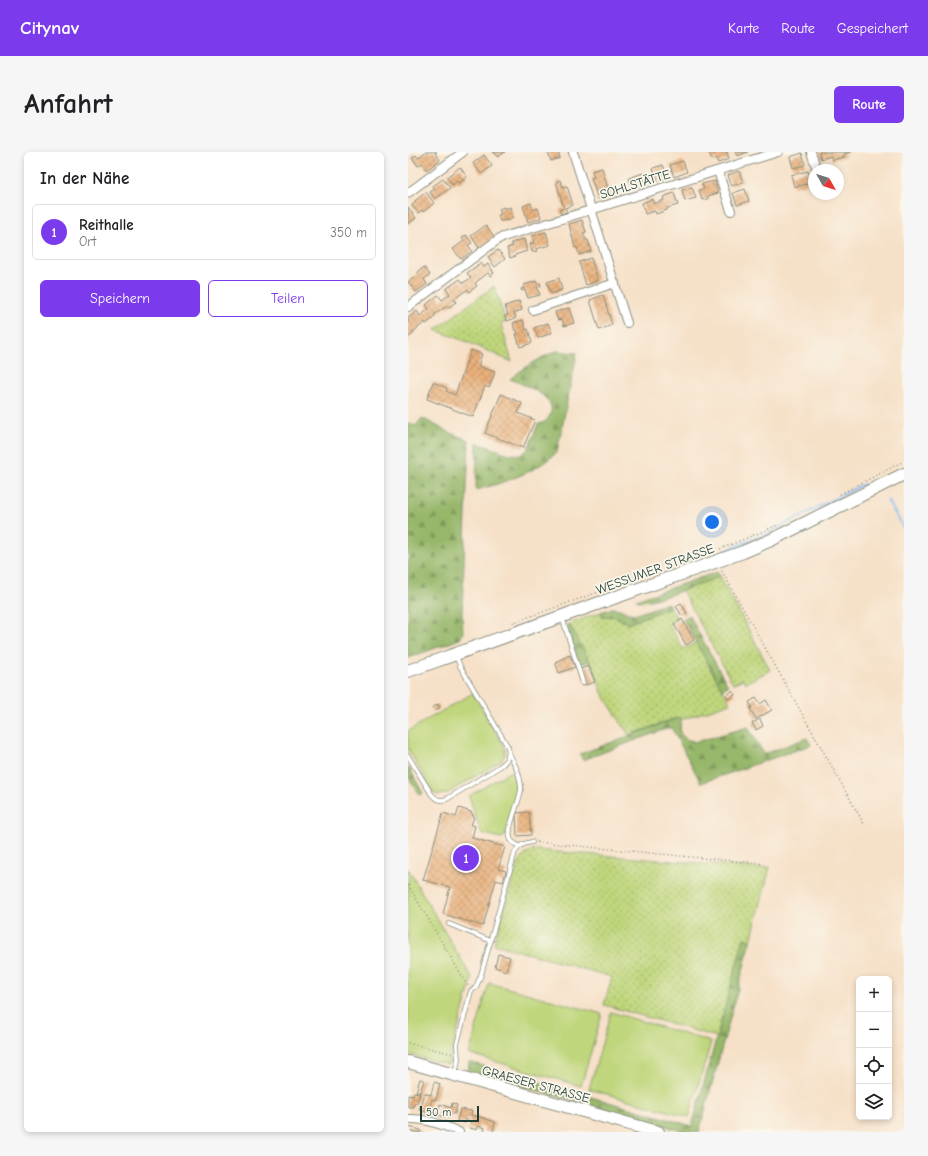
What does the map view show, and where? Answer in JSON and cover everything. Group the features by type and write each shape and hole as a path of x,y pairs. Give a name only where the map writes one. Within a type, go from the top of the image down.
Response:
{"main road":[{"name":"WESSUMER STRASSE","path":"408,671 717,562 771,540 904,474"},
{"name":"GRAESER STRASSE","path":"408,1062 658,1132"}],"street":[{"path":"408,193 463,152"},
{"path":"573,152 627,323"},
{"name":"SOHLSTÄTTE","path":"408,307 500,238 778,152"},
{"path":"811,152 814,164"},
{"path":"718,171 731,211"},
{"path":"533,310 615,284"},
{"path":"408,1119 438,1124 459,1132"}],"lane":[{"path":"562,617 582,683"},
{"path":"456,654 460,666 508,747 509,753 520,778 521,789 509,834 512,841 519,846"},
{"path":"408,756 432,795 436,800 441,801 447,799 504,763 508,758 509,753"},
{"path":"455,1076 458,1055 457,1044 471,991 476,987 481,975 515,852 519,846 524,843 532,842"},
{"path":"448,924 491,940"}],"path":[{"path":"840,494 904,461"},
{"path":"718,550 778,525"},
{"path":"717,562 864,824"},
{"path":"504,626 632,580"},
{"path":"532,842 764,864"},
{"path":"408,885 471,991"},
{"path":"408,1043 458,1055"}],"green space":[{"path":"494,286 506,322 501,324 512,362 468,342 435,330"},
{"path":"557,351 577,353 557,452 540,465 520,476 476,490 477,443 506,453 521,455 528,449 538,424 548,419 550,415 551,408 549,402 544,397 538,392 510,379 532,363"},
{"path":"422,418 450,433 469,440 462,613 463,634 460,639 408,658 408,423 416,426"},
{"path":"717,572 720,576 664,597 652,600 636,600"},
{"path":"720,576 770,670 746,683 743,679 733,684 682,590"},
{"path":"668,603 670,607 627,624 616,617 603,617 601,612 612,608 637,614"},
{"path":"670,607 677,619 669,624 683,649 697,642 730,703 681,720 679,717 629,735 602,693 594,670 569,624 601,612 603,617 616,617 628,624"},
{"path":"689,615 728,686 722,689 683,619"},
{"path":"569,624 590,661 579,665 568,630 567,625"},
{"path":"473,693 505,748 505,755 501,761 446,794 437,795 433,792 408,749 408,731"},
{"path":"680,717 680,733 686,739 696,742 748,727 764,754 807,738 811,745 701,783 671,727 583,760 580,754"},
{"path":"408,766 423,793 419,795 408,776"},
{"path":"511,771 515,776 516,792 505,836 501,838 481,833 469,796"},
{"path":"536,850 758,868 770,867 751,941 744,938 717,1037 604,1005 612,977 494,944 516,869 524,856 529,852"},
{"path":"408,869 472,978 448,1065 408,1054"},
{"path":"744,938 751,941 699,1132 686,1132 468,1071 469,1062 692,1126"},
{"path":"489,983 602,1014 581,1086 469,1054"},
{"path":"611,1012 711,1042 689,1117 589,1089"}],"building":[{"path":"425,152 437,152 435,153 440,160 427,170 422,163 418,166 412,158 416,155 418,158"},
{"path":"492,152 505,152 498,157"},
{"path":"548,152 558,152 560,158 551,161"},
{"path":"709,152 727,152 729,159 718,163 716,158 712,160"},
{"path":"735,152 748,152 737,156"},
{"path":"819,152 851,152 844,154 845,157 832,160 831,156 821,159"},
{"path":"802,153 805,165 793,168 790,157"},
{"path":"484,155 492,166 481,174 473,163"},
{"path":"683,161 687,172 674,177 670,165"},
{"path":"663,165 668,178 658,181 653,168"},
{"path":"460,167 467,177 459,183 457,181 453,185 447,177"},
{"path":"602,168 610,195 598,199 591,178 594,177 592,171"},
{"path":"739,171 743,182 732,186 728,175"},
{"path":"808,171 808,184 794,187 791,175"},
{"path":"643,173 646,184 632,188 629,178"},
{"path":"443,179 450,188 435,199 430,192 435,189 433,186"},
{"path":"560,180 563,187 567,186 573,205 565,208 567,212 561,214 559,210 564,208 556,182"},
{"path":"715,181 718,193 708,196 708,199 702,200 699,190 704,189 702,184"},
{"path":"692,187 696,198 685,201 682,190"},
{"path":"745,189 749,201 737,205 733,193"},
{"path":"426,192 434,203 423,212 422,210 418,213 412,205"},
{"path":"674,193 678,205 667,208 667,210 656,214 655,211 645,214 642,203 652,199 654,204 664,200 663,197"},
{"path":"531,203 533,210 538,208 541,218 528,222 523,206"},
{"path":"408,207 416,218 408,224"},
{"path":"504,207 505,209 510,207 513,217 509,220 500,221 498,215 501,215 499,209"},
{"path":"582,220 586,232 583,233 586,240 588,240 591,251 579,255 577,247 575,248 569,224"},
{"path":"486,225 495,238 480,249 471,236"},
{"path":"546,232 550,245 536,249 537,251 532,252 530,244 534,243 532,236"},
{"path":"466,235 472,243 468,245 472,251 461,259 453,249 464,241 462,238"},
{"path":"524,239 527,251 510,258 507,248 513,246 511,243"},
{"path":"498,250 505,259 495,267 488,257"},
{"path":"591,258 598,281 586,285 579,262"},
{"path":"481,263 484,267 488,264 494,273 490,276 488,273 475,283 477,286 469,292 468,289 454,299 456,302 434,315 435,317 426,324 425,322 408,338 408,318 417,311 420,316 429,309 426,305 438,295 442,300 450,294 446,289 460,279 463,283 471,278 467,273"},
{"path":"424,267 430,275 424,279 427,284 416,292 408,282 419,274 418,272"},
{"path":"559,278 562,290 551,294 547,282"},
{"path":"536,281 537,284 540,283 541,286 537,287 540,295 528,298 525,290 522,291 521,289 525,288 524,285"},
{"path":"603,295 612,325 599,330 590,300"},
{"path":"519,301 522,310 514,313 516,318 507,321 505,316 508,315 505,306"},
{"path":"569,308 574,323 564,326 562,319 558,320 555,312"},
{"path":"523,320 526,330 528,329 532,343 520,347 516,334 518,334 517,330 515,331 513,323"},
{"path":"548,323 552,333 538,338 534,328"},
{"path":"471,350 482,354 478,366 495,372 489,388 485,386 473,417 427,399 433,382 447,388 446,391 455,395"},
{"path":"501,394 522,403 518,413 535,420 523,448 485,433"},
{"path":"681,603 687,613 682,616 676,606"},
{"path":"682,619 694,640 686,645 674,624"},
{"path":"570,655 575,667 559,673 555,662"},
{"path":"589,666 595,682 586,685 580,669"},
{"path":"732,691 735,695 729,699 726,695"},
{"path":"756,698 760,704 766,700 772,710 756,719 750,709 752,708 749,702"},
{"path":"438,704 440,708 435,711 432,708"},
{"path":"760,719 763,726 756,730 752,723"},
{"path":"459,808 471,812 474,817 471,825 475,826 472,838 505,847 498,869 506,871 503,882 496,880 483,926 443,914 450,887 423,880 443,813 456,817"},
{"path":"529,812 531,835 517,836 516,813"},
{"path":"498,954 510,957 506,971 495,967"},
{"path":"420,1079 424,1080 420,1092 416,1092"},
{"path":"434,1082 440,1084 436,1100 432,1099 429,1113 419,1110 424,1093 431,1095"},
{"path":"414,1092 420,1093 417,1103 414,1103 413,1107 408,1107 408,1095 413,1096"},
{"path":"452,1103 457,1105 455,1114 450,1113 449,1118 437,1115 440,1104 451,1108"},
{"path":"460,1109 472,1111 471,1115 495,1122 493,1132 484,1132 485,1128 478,1126 477,1130 470,1128 471,1121 466,1119 465,1123 457,1121"},
{"path":"409,1127 421,1130 421,1132 408,1132"}],"waterway":[{"path":"718,554 764,535 864,484"},
{"path":"888,501 904,529"}],"place":[{"name":"Reithalle","path":"466,858"}]}
